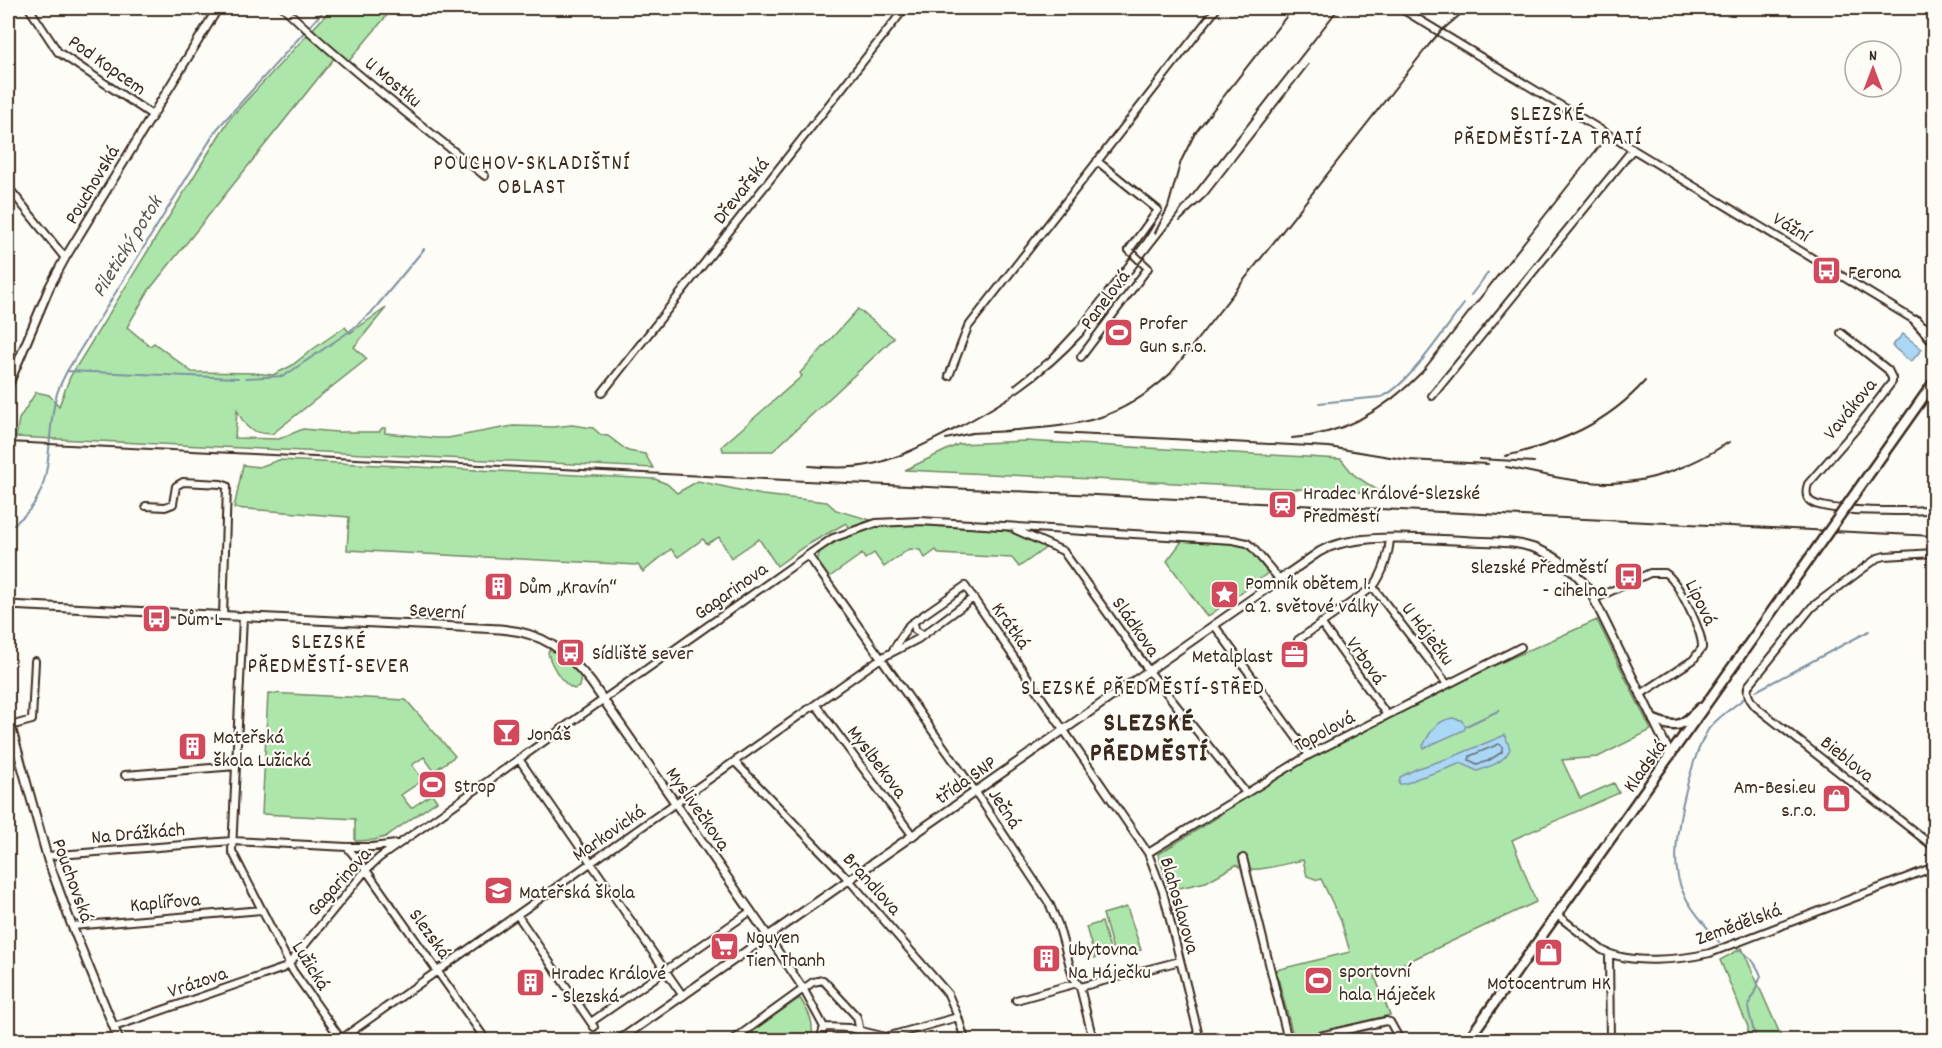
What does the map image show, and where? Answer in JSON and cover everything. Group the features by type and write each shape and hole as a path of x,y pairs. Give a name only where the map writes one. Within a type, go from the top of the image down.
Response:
{"main road":[{"path":"1916,321 1935,341"},
{"name":"Kladská","path":"1468,1041 1932,386 1935,377"},
{"path":"1654,720 1670,726 1683,724 1716,693"}],"street":[{"name":"Pod Kopcem","path":"29,8 58,52 153,115"},
{"name":"Pouchovská","path":"8,386 50,286 65,258 218,8"},
{"name":"U Mostku","path":"284,8 312,34 485,176"},
{"name":"Dřevařská","path":"602,393 905,8"},
{"path":"950,376 968,327 1217,8"},
{"name":"Vážní","path":"1400,8 1935,332"},
{"path":"1432,396 1633,149"},
{"name":"Panelová","path":"1081,357 1148,267 1129,250 1158,210 1097,161"},
{"path":"8,187 65,258"},
{"name":"Vavákova","path":"1841,333 1888,370 1892,382 1856,429 1808,484 1806,491 1809,499 1826,507 1896,512 1935,509"},
{"path":"146,506 165,507 173,504 176,486 183,482 226,486 223,616"},
{"name":"Gagarinova","path":"289,964 366,870 399,843 833,538 876,523 920,521 1241,542 1247,543 1255,550 1280,580"},
{"name":"Sládkova","path":"1010,527 1063,551 1149,671 1246,793"},
{"path":"1298,640 1373,587 1379,579 1390,538 1501,543 1533,547 1565,564 1581,580 1594,599 1671,756"},
{"name":"třída SNP","path":"619,1041 1330,546 1390,538"},
{"name":"Bieblova","path":"1935,553 1881,557 1868,565 1812,607 1747,690 1749,698 1756,707 1935,847"},
{"name":"Ječná","path":"808,555 975,791 1052,909 1073,977 1079,985 1091,1040"},
{"name":"Lipová","path":"1594,599 1650,573 1665,573 1675,583 1700,634 1702,648 1693,660 1641,694"},
{"name":"Markovická","path":"341,1039 881,658 923,635 974,598 965,586 909,625 893,651"},
{"name":"U Háječku","path":"1373,587 1447,684"},
{"name":"Krátká","path":"974,598 1064,730"},
{"name":"Severní","path":"8,605 500,629 520,632 546,640 564,652 579,666 603,699"},
{"path":"243,617 232,841 347,847 372,847 399,843"},
{"path":"914,622 915,630 923,635"},
{"name":"Vrbová","path":"1322,624 1387,715"},
{"path":"1214,625 1309,755"},
{"name":"Topolová","path":"1149,853 1309,755 1521,647"},
{"path":"10,726 32,720 35,661"},
{"name":"Myslivečkova","path":"603,699 768,936"},
{"name":"Myslbekova","path":"816,705 913,836"},
{"name":"Pouchovská","path":"8,716 47,856 72,926 119,1041"},
{"name":"Blahoslavova","path":"1064,730 1149,853 1159,878 1200,1041"},
{"path":"519,759 683,996"},
{"name":"Brandlova","path":"735,762 849,880 948,994 965,1041"},
{"path":"125,775 236,766"},
{"name":"Na Drážkách","path":"47,856 232,841"},
{"name":"Lužická","path":"232,841 232,851 289,964 341,1039"},
{"name":"Slezská","path":"347,847 366,870 486,1041"},
{"path":"1243,858 1288,1041"},
{"name":"Zemědělská","path":"1557,915 1609,954 1666,960 1688,958 1710,953 1935,867"},
{"name":"Kaplířova","path":"72,926 261,910"},
{"path":"518,916 593,1025 751,911"},
{"path":"768,936 804,990 824,1027 820,1041"},
{"path":"1609,954 1610,1041"},
{"path":"1016,1000 1180,961"},
{"name":"Vrázova","path":"114,1027 281,970 289,964"},
{"path":"733,1041 813,982 823,980 857,1017 860,1032"},
{"path":"824,1027 849,1028 886,1037 958,1017"},
{"path":"1302,1041 1386,1021 1390,1023 1400,1041"}],"green space":[{"path":"332,8 393,8 349,61 311,31"},
{"path":"307,35 335,57 149,290 127,327 150,346 154,343 192,372 273,375 291,366 345,327 350,333 386,308 354,347 367,359 272,434 250,429 243,422 237,410 235,438 279,439 303,429 379,432 385,428 385,433 448,438 513,426 572,425 593,428 628,451 645,454 653,468 16,437 19,419 36,392 49,395 59,406 70,377 231,117"},
{"path":"858,309 894,338 773,451 723,451 722,446 802,376 800,373"},
{"path":"1025,441 1341,459 1354,475 1382,493 905,470 959,444"},
{"path":"279,460 655,479 667,484 677,493 698,481 762,495 827,502 836,510 871,520 850,528 846,523 802,548 777,566 759,539 731,558 719,537 707,544 703,539 678,557 671,549 643,572 638,565 347,550 349,517 234,508 243,465 259,467"},
{"path":"895,524 1005,530 1047,547 1019,567 1012,558 939,554 936,550 925,558 920,550 909,549 884,567 874,553 865,559 862,554 828,578 821,568 818,556 828,546 856,533"},
{"path":"1182,541 1247,547 1268,573 1207,617 1167,561"},
{"path":"1597,620 1651,730 1598,757 1562,760 1580,798 1614,783 1619,793 1512,840 1536,902 1375,977 1390,1015 1294,1039 1276,970 1350,952 1341,921 1321,879 1307,876 1303,860 1259,869 1242,868 1236,865 1206,882 1170,890 1158,854 1218,817 1224,810 1316,755 1484,670"},
{"path":"550,649 564,659 581,677 579,687 574,689 561,678 549,657"},
{"path":"268,693 406,700 455,756 434,771 424,757 412,765 423,780 401,795 411,808 432,794 437,801 385,837 374,840 355,841 355,819 262,814"},
{"path":"1127,907 1141,950 1115,957 1103,914"},
{"path":"1102,922 1111,953 1095,958 1086,927"},
{"path":"1742,948 1781,1040 1748,1040 1748,1027 1720,960"},
{"path":"800,998 810,1018 811,1040 752,1040 752,1034 756,1028"}],"water":[{"path":"1903,334 1922,349 1911,362 1892,346"},
{"path":"1446,719 1461,720 1466,726 1464,730 1424,748 1434,728"},
{"path":"1505,735 1510,749 1508,754 1491,766 1477,771 1461,763 1399,784 1400,777 1416,769"}],"waterway":[{"name":"Piletický potok","path":"8,528 36,501 43,486 47,469 52,415 59,387 67,371 217,129 326,8"},
{"path":"246,378 284,376 350,331 371,313 424,249"},
{"path":"1471,295 1488,273"},
{"path":"1319,403 1381,397 1391,391 1414,370 1464,304"},
{"path":"67,371 238,378"},
{"path":"1756,691 1869,631"},
{"path":"1719,942 1686,898 1679,881 1677,866 1679,826 1694,762 1708,730 1720,717 1746,697"},
{"path":"1466,726 1500,710"},
{"path":"1736,947 1751,959 1761,976 1748,1008 1756,1040"}],"railway":[{"path":"1155,233 1168,207 1181,161 1195,133 1293,8"},
{"path":"809,466 857,467 904,454 990,410 1038,377 1083,335 1339,8"},
{"path":"1004,431 1073,424 1112,413 1131,404 1170,374 1428,46 1440,32 1468,8"},
{"path":"1180,221 1207,195 1308,65"},
{"path":"1292,438 1329,432 1363,418 1394,398 1422,372 1601,144"},
{"path":"1014,385 1048,358 1075,329 1144,240 1155,222"},
{"path":"1505,456 1544,445 1581,430 1615,409 1645,381"},
{"path":"946,439 972,433 1011,431"},
{"path":"1056,433 1329,447 1408,460 1488,464"},
{"path":"8,442 1934,536"},
{"path":"1506,467 1582,481 1623,482 1671,472 1729,442"},
{"path":"1479,459 1534,462"}],"place":[{"name":"Ferona","path":"1827,271"},
{"name":"Profer Gun s.r.o.","path":"1118,333"},
{"name":"Hradec Králové-Slezské Předměstí","path":"1282,504"},
{"name":"Slezské Předměstí - cihelna","path":"1628,577"},
{"name":"Dům „Kravín“","path":"498,586"},
{"name":"Pomník obětem 1. a 2. světové války","path":"1224,594"},
{"name":"Dům L","path":"156,618"},
{"name":"Sídliště sever","path":"571,652"},
{"name":"Metalplast","path":"1294,655"},
{"name":"Jonáš","path":"506,733"},
{"name":"Mateřská škola Lužická","path":"192,747"},
{"name":"Strop","path":"433,785"},
{"name":"Am-Besi.eu s.r.o.","path":"1837,798"},
{"name":"Mateřská škola","path":"498,891"},
{"name":"Nguyen Tien Thanh","path":"725,947"},
{"name":"Motocentrum HK","path":"1549,952"},
{"name":"Ubytovna Na Háječku","path":"1047,959"},
{"name":"sportovní hala Háječek","path":"1318,981"},
{"name":"Hradec Králové - Slezská","path":"530,983"}],"district":[{"name":"SLEZSKÉ PŘEDMĚSTÍ-ZA TRATÍ","path":"1548,125"},
{"name":"POUCHOV-SKLADIŠTNÍ OBLAST","path":"532,174"},
{"name":"SLEZSKÉ PŘEDMĚSTÍ-SEVER","path":"329,653"},
{"name":"SLEZSKÉ PŘEDMĚSTÍ-STŘED","path":"1143,687"},
{"name":"SLEZSKÉ PŘEDMĚSTÍ","path":"1149,736"}]}
